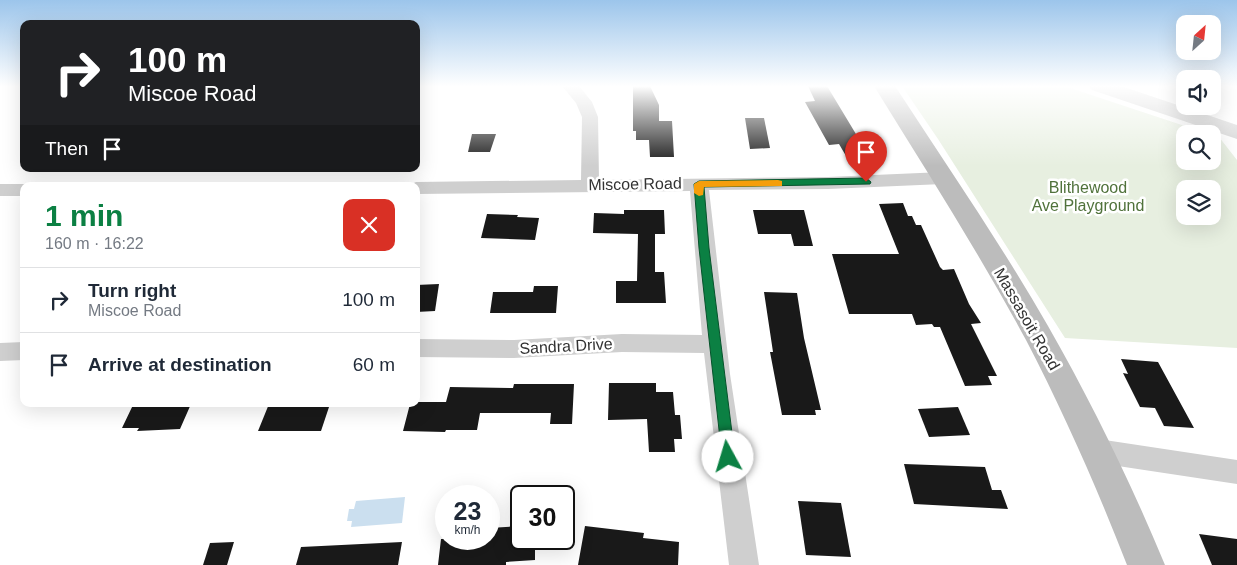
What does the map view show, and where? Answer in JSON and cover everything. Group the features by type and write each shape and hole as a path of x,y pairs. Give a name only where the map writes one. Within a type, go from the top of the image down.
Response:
{"main road":[{"name":"Massasoit Road","path":"901,112 1019,301 1055,367 1098,451 1146,565"}],"street":[{"path":"588,112 590,117 590,185"},
{"path":"1178,112 1237,132"},
{"name":"Miscoe Road","path":"420,188 828,183 943,178"},
{"path":"699,184 704,248 730,473 744,565"},
{"path":"0,190 20,190"},
{"name":"Sandra Drive","path":"420,348 514,349 622,343 716,344"},
{"path":"0,352 20,352"},
{"path":"1098,451 1237,472"}],"green space":[{"name":"Blithewood Ave Playground","path":"920,112 1144,112 1182,125 1176,125 1176,170 1221,170 1221,140 1237,160 1237,348 1065,338"}],"water":[{"path":"405,497 402,523 351,527 352,521 347,521 349,509 354,509 356,501"}],"building":[{"path":"633,112 659,112 659,121 672,121 674,157 650,157 649,140 636,140 636,131 633,131"},
{"path":"811,112 843,112 871,159 849,161 839,144 829,145"},
{"path":"745,118 764,118 770,148 750,149"},
{"path":"472,134 496,134 490,152 468,152"},
{"path":"903,203 908,216 912,216 916,225 921,225 940,267 943,270 954,269 969,304 981,323 971,324 997,376 988,376 992,385 965,386 940,327 934,327 932,324 916,325 912,314 849,314 832,254 899,254 879,204"},
{"path":"624,210 664,210 665,234 655,234 655,272 664,272 666,303 616,303 616,281 637,281 638,234 593,233 594,213 624,214"},
{"path":"753,210 804,210 813,246 794,246 791,234 758,234"},
{"path":"487,214 539,218 535,240 481,238"},
{"path":"439,284 435,311 420,312 420,285"},
{"path":"534,286 558,286 556,313 490,313 493,292 533,292"},
{"path":"764,292 797,293 804,338 821,410 815,410 816,415 782,415 770,352 773,352"},
{"path":"1121,359 1158,362 1194,428 1164,426 1155,408 1140,407 1123,373 1128,374"},
{"path":"609,383 656,383 656,392 673,392 675,415 680,415 682,439 674,439 675,452 649,452 647,419 608,420"},
{"path":"514,384 574,384 572,424 550,424 551,413 480,413 477,430 446,430 445,432 403,431 409,407 420,407 420,402 446,402 450,387 513,388"},
{"path":"132,407 190,407 180,429 137,431 139,428 122,428"},
{"path":"268,407 329,407 321,431 258,431"},
{"path":"958,407 970,435 929,437 918,409"},
{"path":"904,464 985,467 992,490 1001,490 1008,509 914,504"},
{"path":"798,501 841,503 851,557 806,555"},
{"path":"585,526 644,533 643,538 679,542 678,565 578,565"},
{"path":"500,527 510,527 510,550 535,550 535,560 506,562 506,565 438,565 440,550 500,550"},
{"path":"1199,534 1237,539 1237,565 1212,565"},
{"path":"234,542 227,565 203,565 210,543"},
{"path":"402,542 398,565 296,565 301,547"}],"slow traffic":[{"path":"699,193 699,184 778,183"}],"route":[{"path":"728,457 704,248 699,184 866,182"}]}
